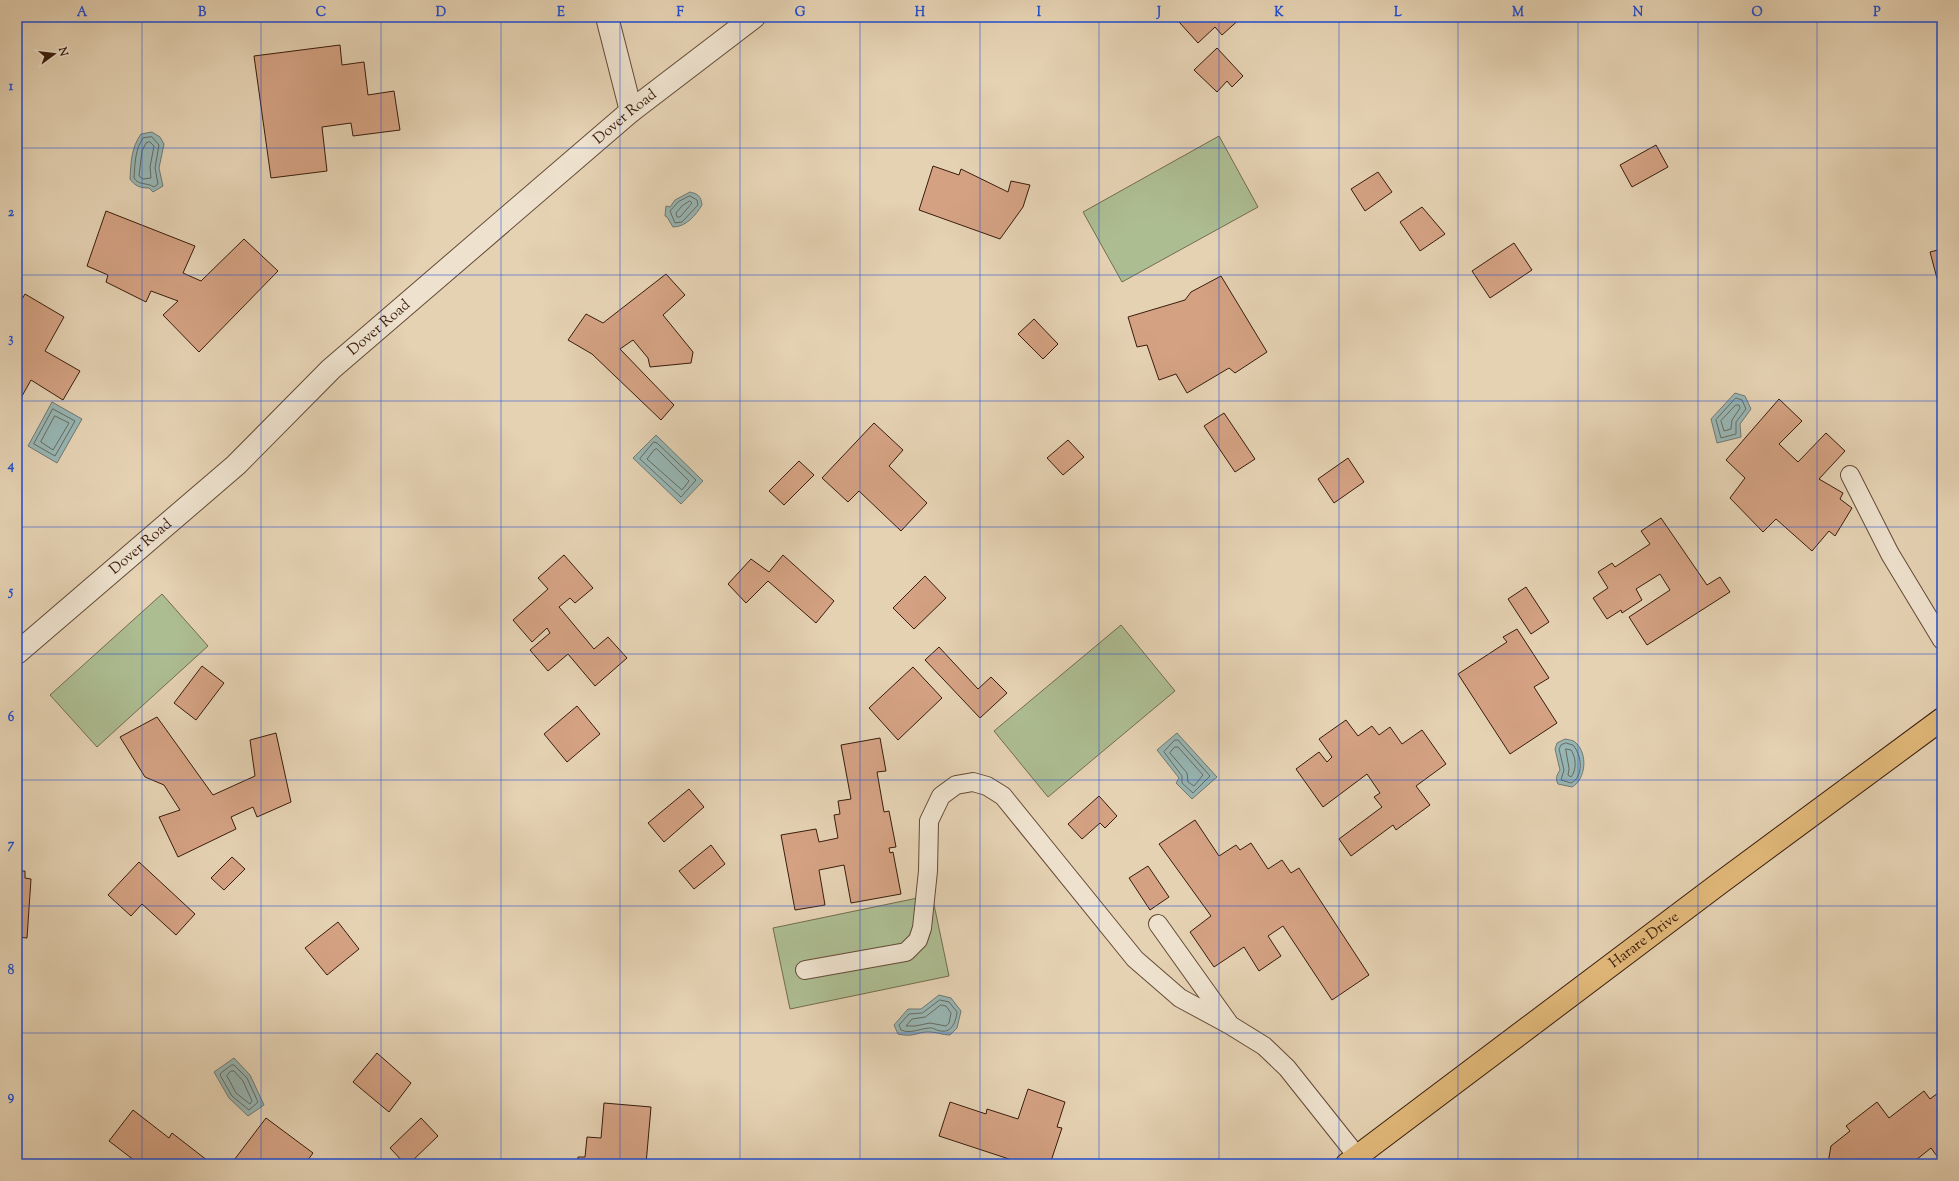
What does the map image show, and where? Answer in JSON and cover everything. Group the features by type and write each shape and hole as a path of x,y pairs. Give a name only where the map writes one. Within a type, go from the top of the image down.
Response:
{"main road":[{"name":"Harare Drive","path":"1352,1160 1720,883 1942,719"}],"street":[{"path":"607,17 631,111"},
{"name":"Dover Road","path":"17,653 236,466 331,369 631,111 754,17"}],"lane":[{"path":"1850,474 1890,554 1942,640"},
{"path":"805,970 906,952 918,940 922,928 928,871 929,821 941,796 956,785 973,782 987,786 1003,796 1135,959 1180,998 1230,1024 1264,1046 1287,1068 1352,1160"},
{"path":"1158,924 1230,1024"}],"green space":[{"path":"1219,136 1258,207 1122,282 1083,212"},
{"path":"162,594 208,646 97,747 50,695"},
{"path":"1121,625 1175,691 1048,797 994,731"},
{"path":"932,895 949,976 790,1009 773,928"}],"water":[{"path":"152,132 160,137 164,144 159,168 163,186 153,192 149,188 136,185 130,179 132,156 135,145 141,134"},
{"path":"690,192 699,196 702,205 697,213 686,223 673,227 665,216 666,206 670,207 675,200"},
{"path":"1735,393 1745,396 1751,409 1740,424 1741,437 1717,443 1711,419"},
{"path":"52,402 82,419 57,463 28,446"},
{"path":"656,435 703,481 681,504 633,458"},
{"path":"1177,733 1217,777 1192,799 1176,783 1179,778 1157,750"},
{"path":"1565,739 1575,742 1580,748 1584,760 1583,772 1577,783 1572,787 1558,784 1557,780 1557,775 1560,770 1555,749 1557,743"},
{"path":"939,995 951,998 961,1011 957,1028 950,1035 935,1032 922,1032 912,1035 898,1034 894,1025 908,1009 921,1009"},
{"path":"234,1058 250,1075 264,1105 248,1116 229,1098 214,1072"}],"building":[{"path":"1185,17 1242,17 1222,35 1215,27 1198,43 1179,22"},
{"path":"340,45 342,65 364,62 368,95 394,91 400,130 353,136 351,123 322,127 327,171 271,178 254,56"},
{"path":"1217,48 1243,76 1232,87 1227,81 1217,92 1194,70"},
{"path":"1656,145 1668,167 1632,187 1620,165"},
{"path":"933,166 959,175 961,169 1008,192 1011,181 1030,185 1023,207 1000,239 919,210"},
{"path":"1378,172 1392,192 1365,211 1351,189"},
{"path":"1422,207 1445,234 1420,251 1400,222"},
{"path":"106,211 195,246 183,273 201,281 244,239 278,271 199,352 163,315 178,301 151,291 146,302 106,282 108,275 87,266"},
{"path":"1514,243 1532,270 1490,298 1472,271"},
{"path":"1942,249 1942,297 1930,252"},
{"path":"666,274 685,295 663,315 693,352 691,363 650,367 648,358 633,340 620,349 674,405 661,420 592,354 568,340 586,314 603,323"},
{"path":"1221,276 1267,352 1235,373 1229,368 1187,393 1176,374 1159,380 1147,345 1137,347 1128,317 1185,300 1191,292"},
{"path":"25,294 64,317 45,351 80,371 63,400 31,380 17,405 17,300 20,302"},
{"path":"1034,319 1058,344 1043,359 1018,334"},
{"path":"1779,399 1802,421 1779,444 1798,462 1826,433 1845,451 1819,479 1843,493 1840,499 1852,508 1835,536 1829,531 1812,551 1776,519 1763,532 1730,498 1745,478 1726,460"},
{"path":"1224,413 1255,459 1235,472 1204,426"},
{"path":"874,423 903,450 889,466 927,503 901,531 859,491 848,502 822,478"},
{"path":"1068,440 1084,457 1063,475 1047,458"},
{"path":"1348,458 1364,482 1334,503 1318,479"},
{"path":"799,461 814,475 784,505 769,491"},
{"path":"1661,518 1707,585 1720,577 1730,592 1647,645 1629,617 1670,590 1660,574 1636,589 1642,600 1622,613 1621,610 1607,619 1593,598 1608,588 1598,572 1612,563 1615,567 1650,544 1641,531"},
{"path":"564,555 593,588 575,603 570,598 559,607 594,649 608,637 627,658 595,686 568,654 548,671 530,650 550,633 547,628 532,642 513,620 548,589 538,578"},
{"path":"783,555 834,601 816,623 768,581 746,603 728,584 751,559 769,572"},
{"path":"925,576 946,598 914,629 893,608"},
{"path":"1526,587 1549,622 1531,634 1508,599"},
{"path":"1517,629 1549,678 1534,687 1557,723 1510,754 1458,674 1507,642 1503,637"},
{"path":"939,647 978,689 991,677 1007,693 980,718 925,660"},
{"path":"202,666 224,683 196,720 174,703"},
{"path":"913,667 942,698 898,740 869,708"},
{"path":"577,706 600,734 567,762 544,734"},
{"path":"157,717 213,795 255,776 250,740 276,733 291,802 257,817 253,807 231,817 236,829 178,857 159,817 180,810 164,785 145,777 120,737"},
{"path":"1346,720 1358,736 1372,726 1379,735 1390,727 1402,744 1422,730 1446,764 1416,786 1430,805 1396,830 1393,825 1351,856 1339,839 1382,807 1374,797 1380,793 1367,774 1323,807 1296,769 1319,752 1327,762 1332,757 1319,739"},
{"path":"880,738 886,771 877,772 884,812 889,811 896,847 889,848 890,853 893,852 901,894 851,903 844,865 819,870 825,905 795,910 781,835 816,829 819,842 838,838 834,815 840,814 838,801 851,799 841,745"},
{"path":"689,789 704,807 664,842 648,823"},
{"path":"1099,796 1117,816 1105,828 1100,823 1082,839 1068,824"},
{"path":"1195,820 1219,856 1236,845 1240,850 1251,843 1268,869 1282,860 1291,873 1299,868 1369,975 1332,1000 1283,926 1268,936 1281,956 1259,971 1244,947 1214,967 1190,932 1211,916 1159,844"},
{"path":"711,845 725,864 694,889 679,871"},
{"path":"232,857 245,869 224,890 211,878"},
{"path":"139,862 195,914 176,935 142,904 131,916 108,895"},
{"path":"1148,866 1169,897 1150,910 1129,878"},
{"path":"17,871 25,871 25,878 31,879 27,938 17,937"},
{"path":"338,922 359,949 327,975 305,948"},
{"path":"377,1053 411,1083 389,1112 353,1082"},
{"path":"1028,1089 1065,1102 1057,1127 1062,1128 1050,1164 1007,1164 1009,1159 939,1136 950,1102 986,1114 987,1109 1018,1119"},
{"path":"1942,1090 1942,1163 1931,1148 1911,1164 1828,1163 1831,1146 1850,1131 1846,1126 1877,1102 1889,1118 1924,1091 1930,1099"},
{"path":"604,1103 651,1107 646,1164 577,1164 578,1157 585,1157 587,1137 601,1138"},
{"path":"133,1110 169,1138 172,1133 212,1164 139,1164 109,1141"},
{"path":"266,1118 313,1153 305,1164 231,1164"},
{"path":"421,1118 438,1136 409,1164 405,1164 390,1148"}]}
